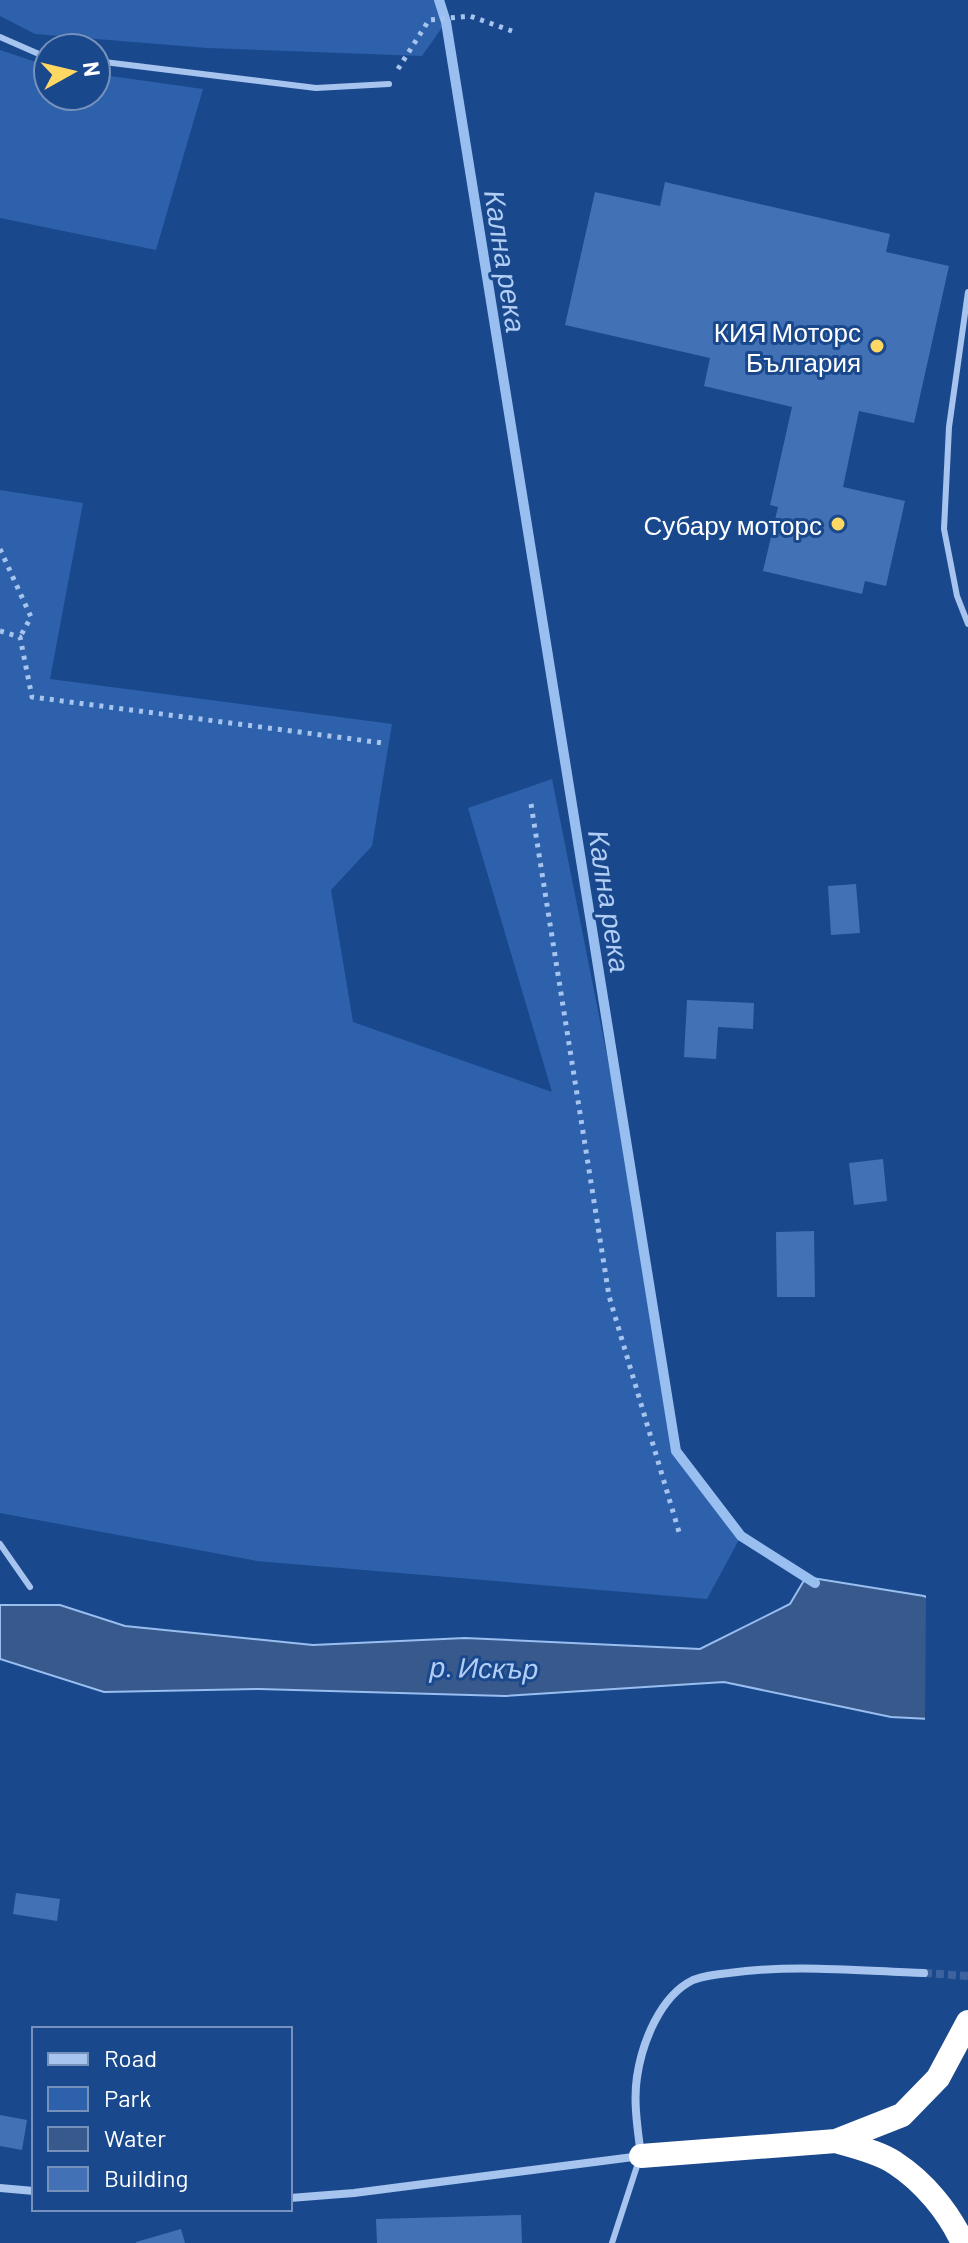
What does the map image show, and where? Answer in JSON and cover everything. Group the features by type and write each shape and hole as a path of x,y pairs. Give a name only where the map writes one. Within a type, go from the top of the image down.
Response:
{"highway":[{"path":"641,2156 836,2141 902,2115 921,2099 938,2078 968,2022"},
{"path":"836,2141 893,2161 927,2189 956,2228 963,2243"}],"street":[{"path":"292,2198 354,2193 641,2156 636,2079 643,2049 656,2018 673,1995 694,1980 754,1969 924,1973"},
{"path":"0,2188 32,2191"}],"lane":[{"path":"0,37 32,51"},
{"path":"112,63 316,88 389,84"},
{"path":"968,292 949,427 944,529 957,596 968,624"},
{"path":"0,1544 30,1587"},
{"path":"612,2243 641,2156"}],"path":[{"path":"389,84 429,20 470,16 512,31"},
{"path":"0,549 31,617 20,637 32,697 383,743"},
{"path":"0,631 20,637"},
{"path":"531,804 609,1296 679,1532"}],"green space":[{"path":"0,0 439,0 446,22 422,56 207,48 112,40 112,32 32,32 0,16"},
{"path":"0,50 32,61 32,112 112,112 112,76 203,89 156,250 0,218"},
{"path":"0,490 83,503 50,679 392,724 372,846 331,890 353,1022 552,1092 468,808 552,779 636,1202 676,1451 741,1536 707,1599 257,1561 0,1513"}],"water":[{"name":"р. Искър","path":"806,1577 924,1596 968,1618 968,1721 891,1717 724,1682 505,1696 259,1689 104,1692 0,1659 0,1605 60,1605 125,1626 313,1645 465,1638 700,1649 790,1604"}],"pier":[{"path":"926,1593 968,1614 968,1725 925,1723"}],"building":[{"path":"665,182 890,234 886,252 949,266 914,423 859,411 843,487 905,501 886,586 865,581 862,594 763,571 778,507 770,505 792,407 704,386 710,358 565,325 595,192 660,206"},
{"path":"856,884 860,933 831,935 828,886"},
{"path":"687,1000 754,1003 753,1029 718,1027 716,1059 684,1057"},
{"path":"883,1159 887,1201 854,1205 849,1163"},
{"path":"814,1231 815,1297 777,1297 776,1232"},
{"path":"16,1893 60,1899 57,1921 13,1914"},
{"path":"0,2115 27,2120 22,2150 0,2146"},
{"path":"521,2215 522,2243 377,2243 376,2219"},
{"path":"181,2229 185,2243 136,2243 136,2242"}],"waterway":[{"name":"Кална река","path":"439,0 446,22 676,1451 741,1536 815,1583"}],"tunnel":[{"path":"924,1973 968,1976"}],"place":[{"name":"КИЯ Моторс България","path":"877,346"},
{"name":"Субару моторс","path":"838,524"}]}
